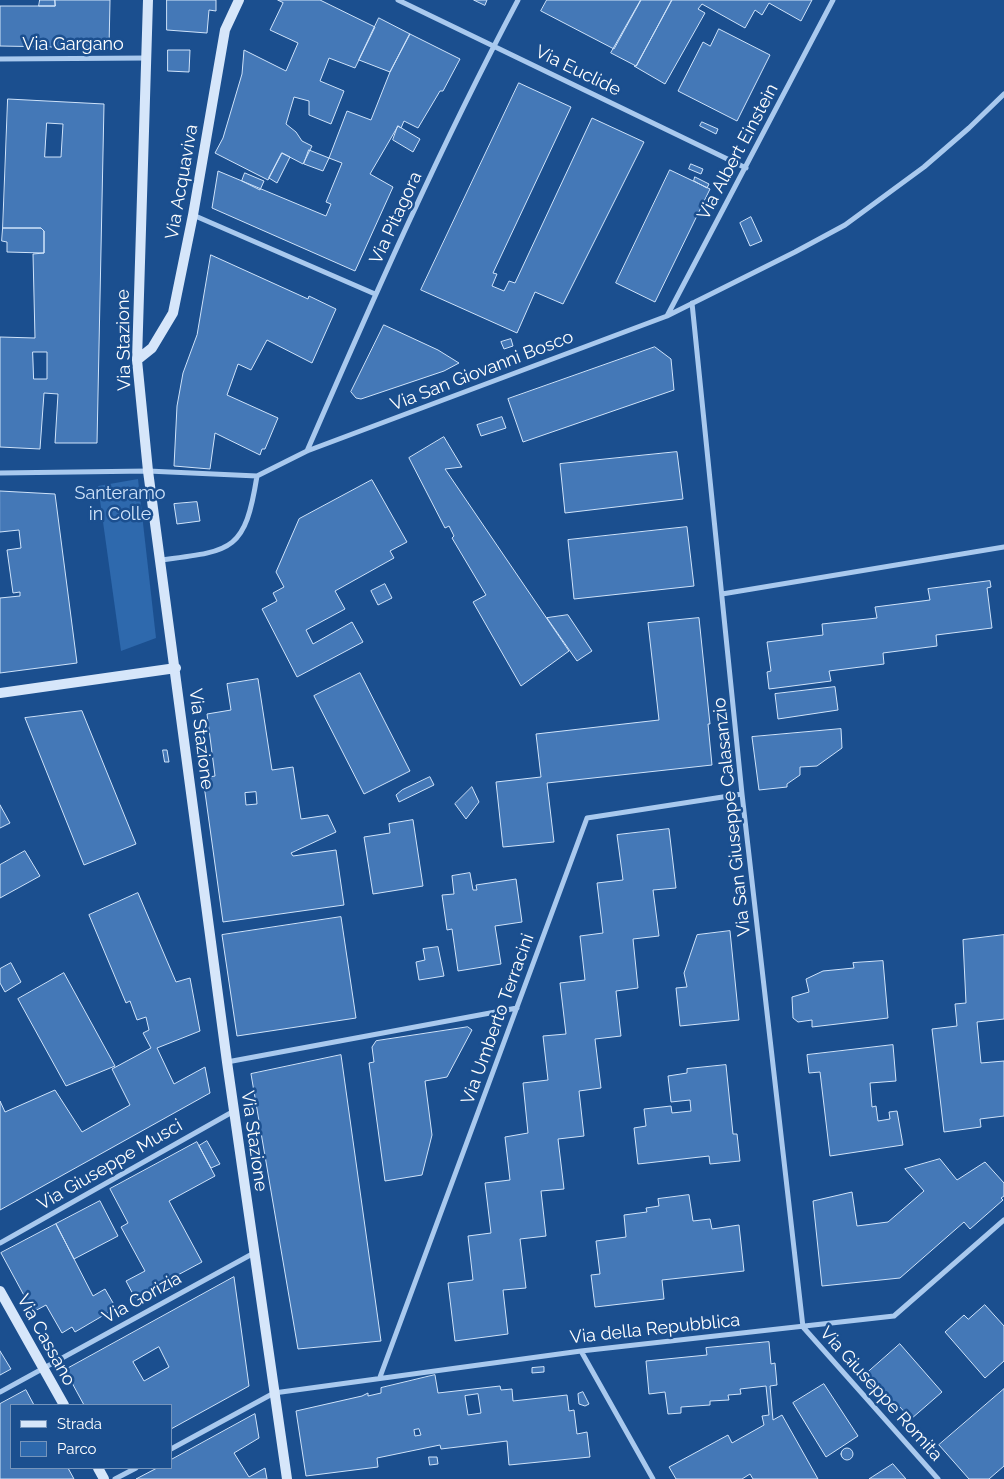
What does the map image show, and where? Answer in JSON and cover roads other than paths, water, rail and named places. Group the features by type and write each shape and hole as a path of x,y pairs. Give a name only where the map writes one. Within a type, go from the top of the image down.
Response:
{"street":[{"name":"Via Stazione","path":"148,0 137,360 148,471 176,668 227,1062 287,1479"},
{"name":"Via Acquaviva","path":"137,360 152,348 174,313 225,30 239,0"},
{"name":"Via Euclide","path":"398,0 746,168"},
{"name":"Via Pitagora","path":"307,451 375,294 494,45 518,0"},
{"name":"Via Albert Einstein","path":"667,316 833,0"},
{"name":"Via Gargano","path":"0,59 147,58"},
{"name":"Via San Giovanni Bosco","path":"256,476 307,451 667,316 692,304 845,225 924,167 1004,94"},
{"path":"193,215 375,294"},
{"name":"Via San Giuseppe Calasanzio","path":"692,304 742,794 803,1327"},
{"path":"0,473 148,471 256,476 251,511 246,524 239,536 229,545 216,551 161,560"},
{"path":"722,594 1004,547"},
{"path":"0,692 176,668"},
{"name":"Via Umberto Terracini","path":"380,1377 587,818 742,794"},
{"path":"227,1062 517,1008"},
{"name":"Via Giuseppe Musci","path":"0,1243 234,1110"},
{"name":"Via della Repubblica","path":"172,1448 274,1393 581,1351 894,1316 1004,1220"},
{"name":"Via Gorizia","path":"0,1392 254,1253"},
{"name":"Via Cassano","path":"0,1291 63,1404"},
{"name":"Via Giuseppe Romita","path":"803,1327 938,1479"},
{"path":"581,1351 653,1479"},
{"path":"116,1479 134,1469"}],"park label":[{"name":"Santeramo in Colle","path":"120,504"}]}
